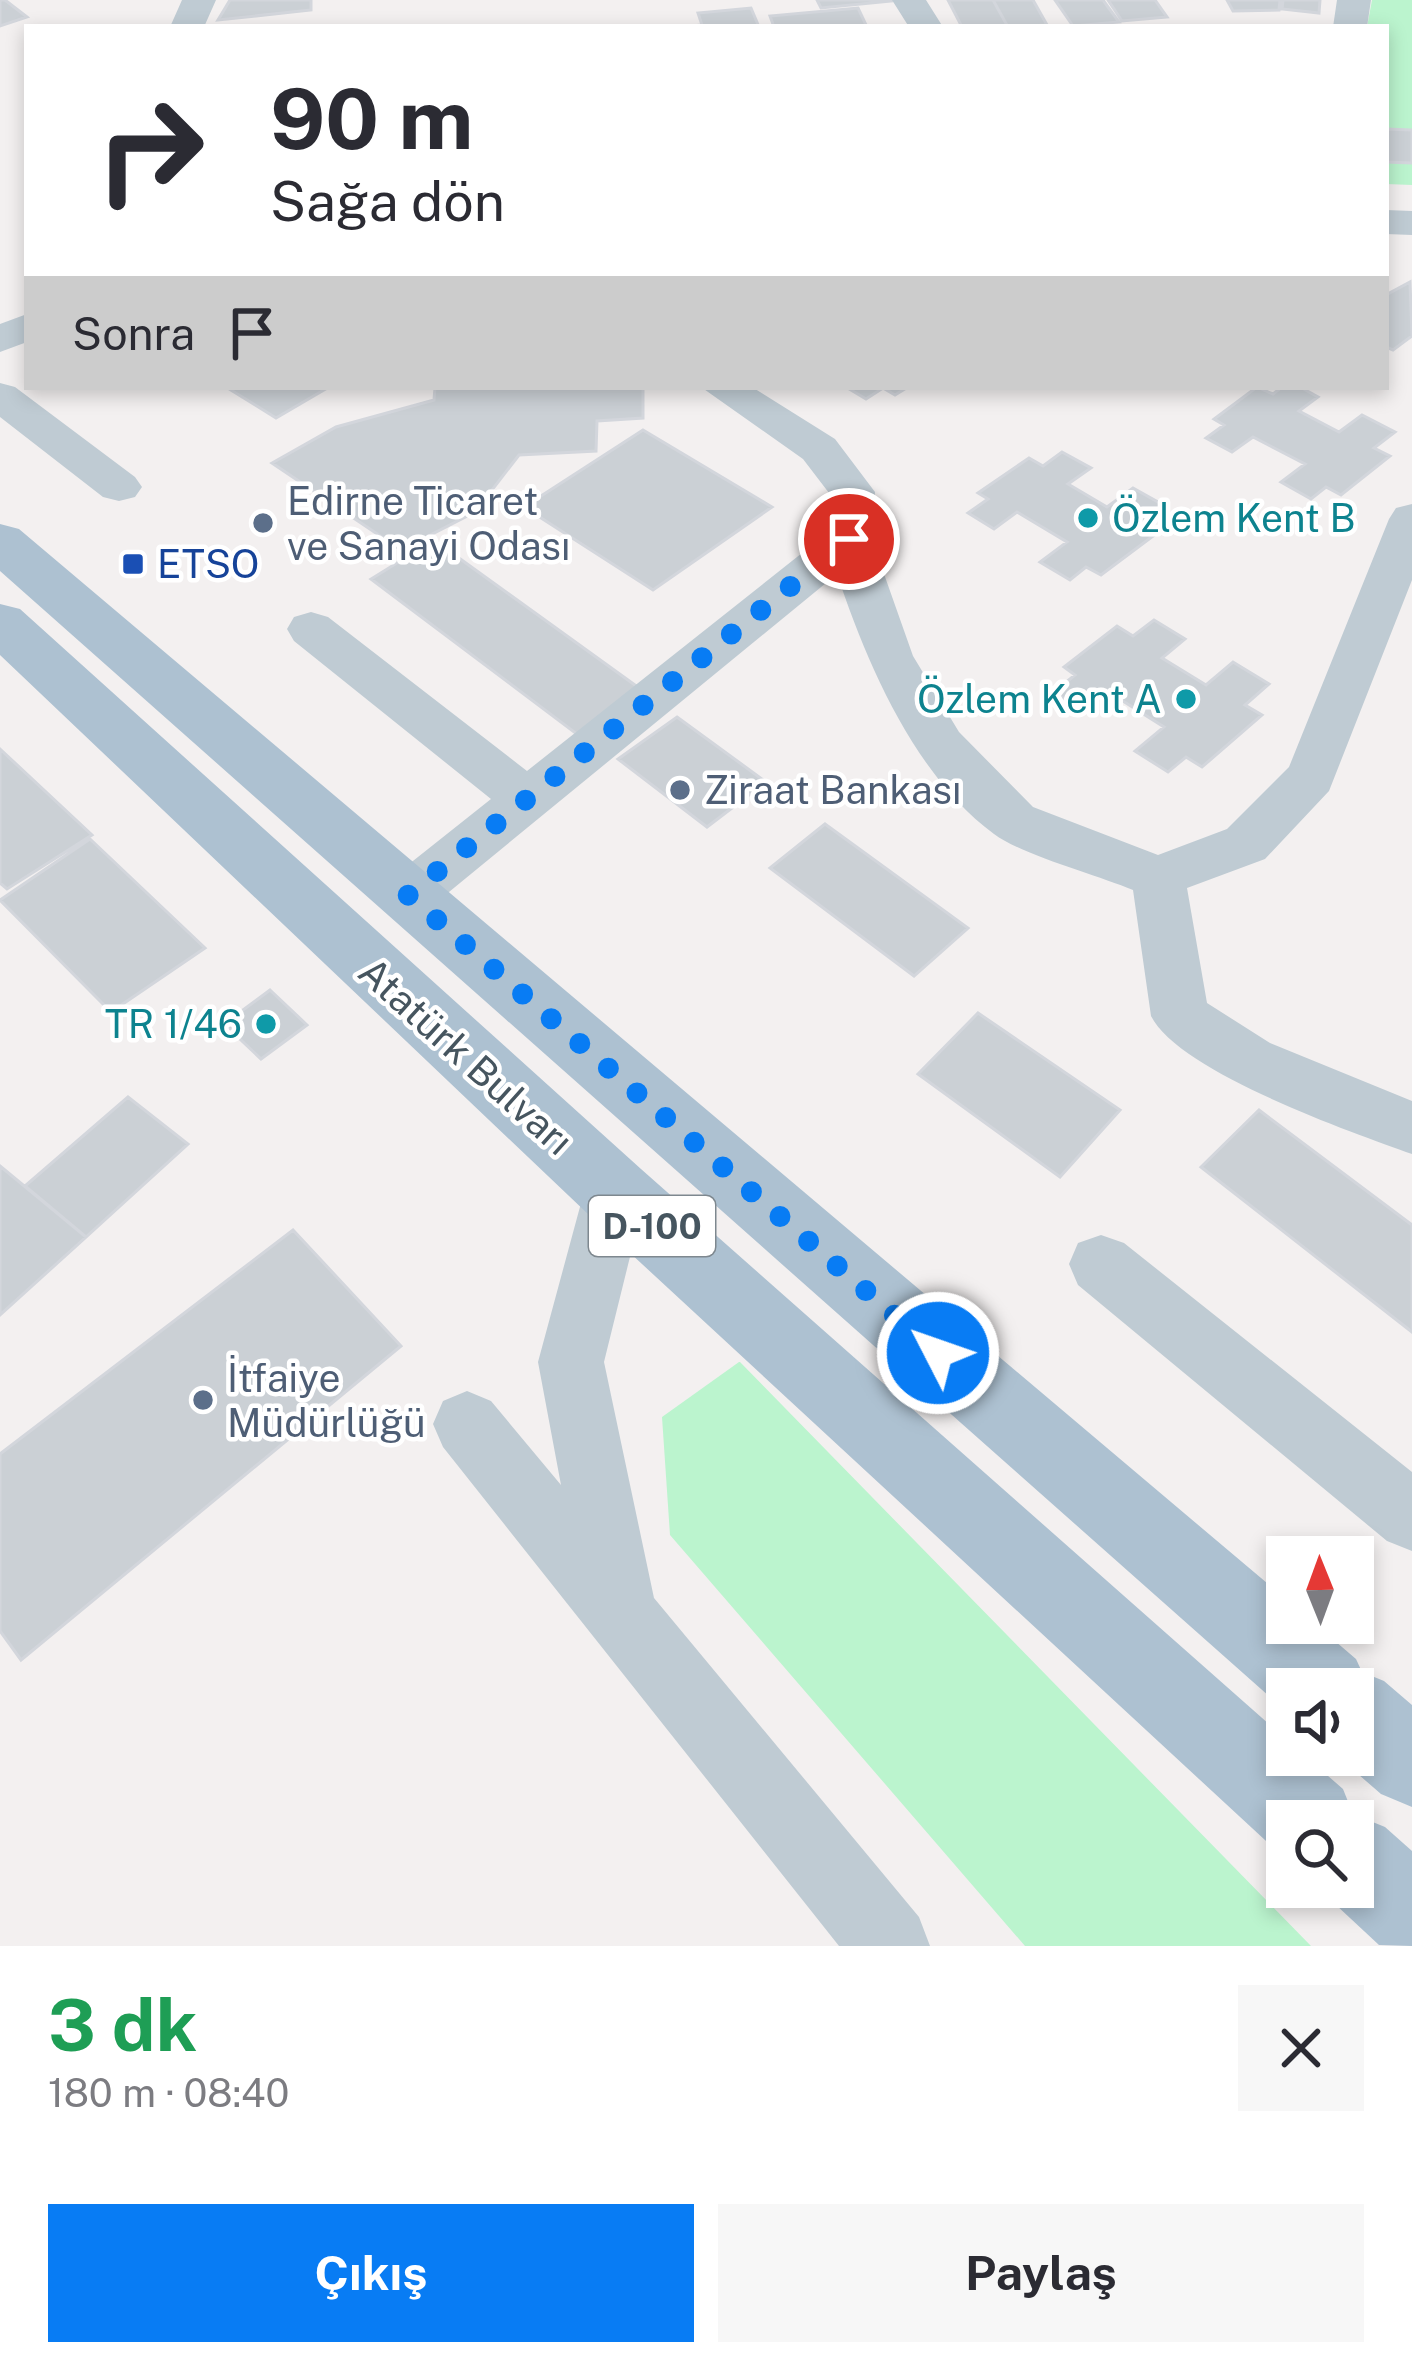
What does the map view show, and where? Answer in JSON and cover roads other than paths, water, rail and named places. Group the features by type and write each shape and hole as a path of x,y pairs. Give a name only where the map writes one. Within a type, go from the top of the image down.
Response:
{"main road":[{"name":"Atatürk Bulvarı","path":"0,542 1302,1668"},
{"name":"Atatürk Bulvarı","path":"0,623 615,1192 1288,1800"},
{"path":"1374,1730 1412,1763"},
{"path":"1374,1878 1412,1912"}],"street":[{"path":"727,390 818,449 852,492 849,539 889,656 941,745 1013,820 1158,877 1246,844 1311,777 1412,519"},
{"path":"0,396 119,487"},
{"path":"408,895 849,539"},
{"path":"311,629 527,799"},
{"path":"1158,877 1167,960 1180,1016 1249,1061 1412,1128"},
{"path":"615,1192 571,1362 622,1620"},
{"path":"1101,1264 1412,1516"},
{"path":"467,1424 890,1946"}],"place":[{"name":"Özlem Kent B","path":"1088,518"},
{"name":"Edirne Ticaret ve Sanayi Odası","path":"263,523"},
{"name":"ETSO","path":"133,564"},
{"name":"Özlem Kent A","path":"1186,699"},
{"name":"Ziraat Bankası","path":"680,790"},
{"name":"TR 1/46","path":"266,1024"},
{"name":"İtfaiye Müdürlüğü","path":"203,1400"}]}
